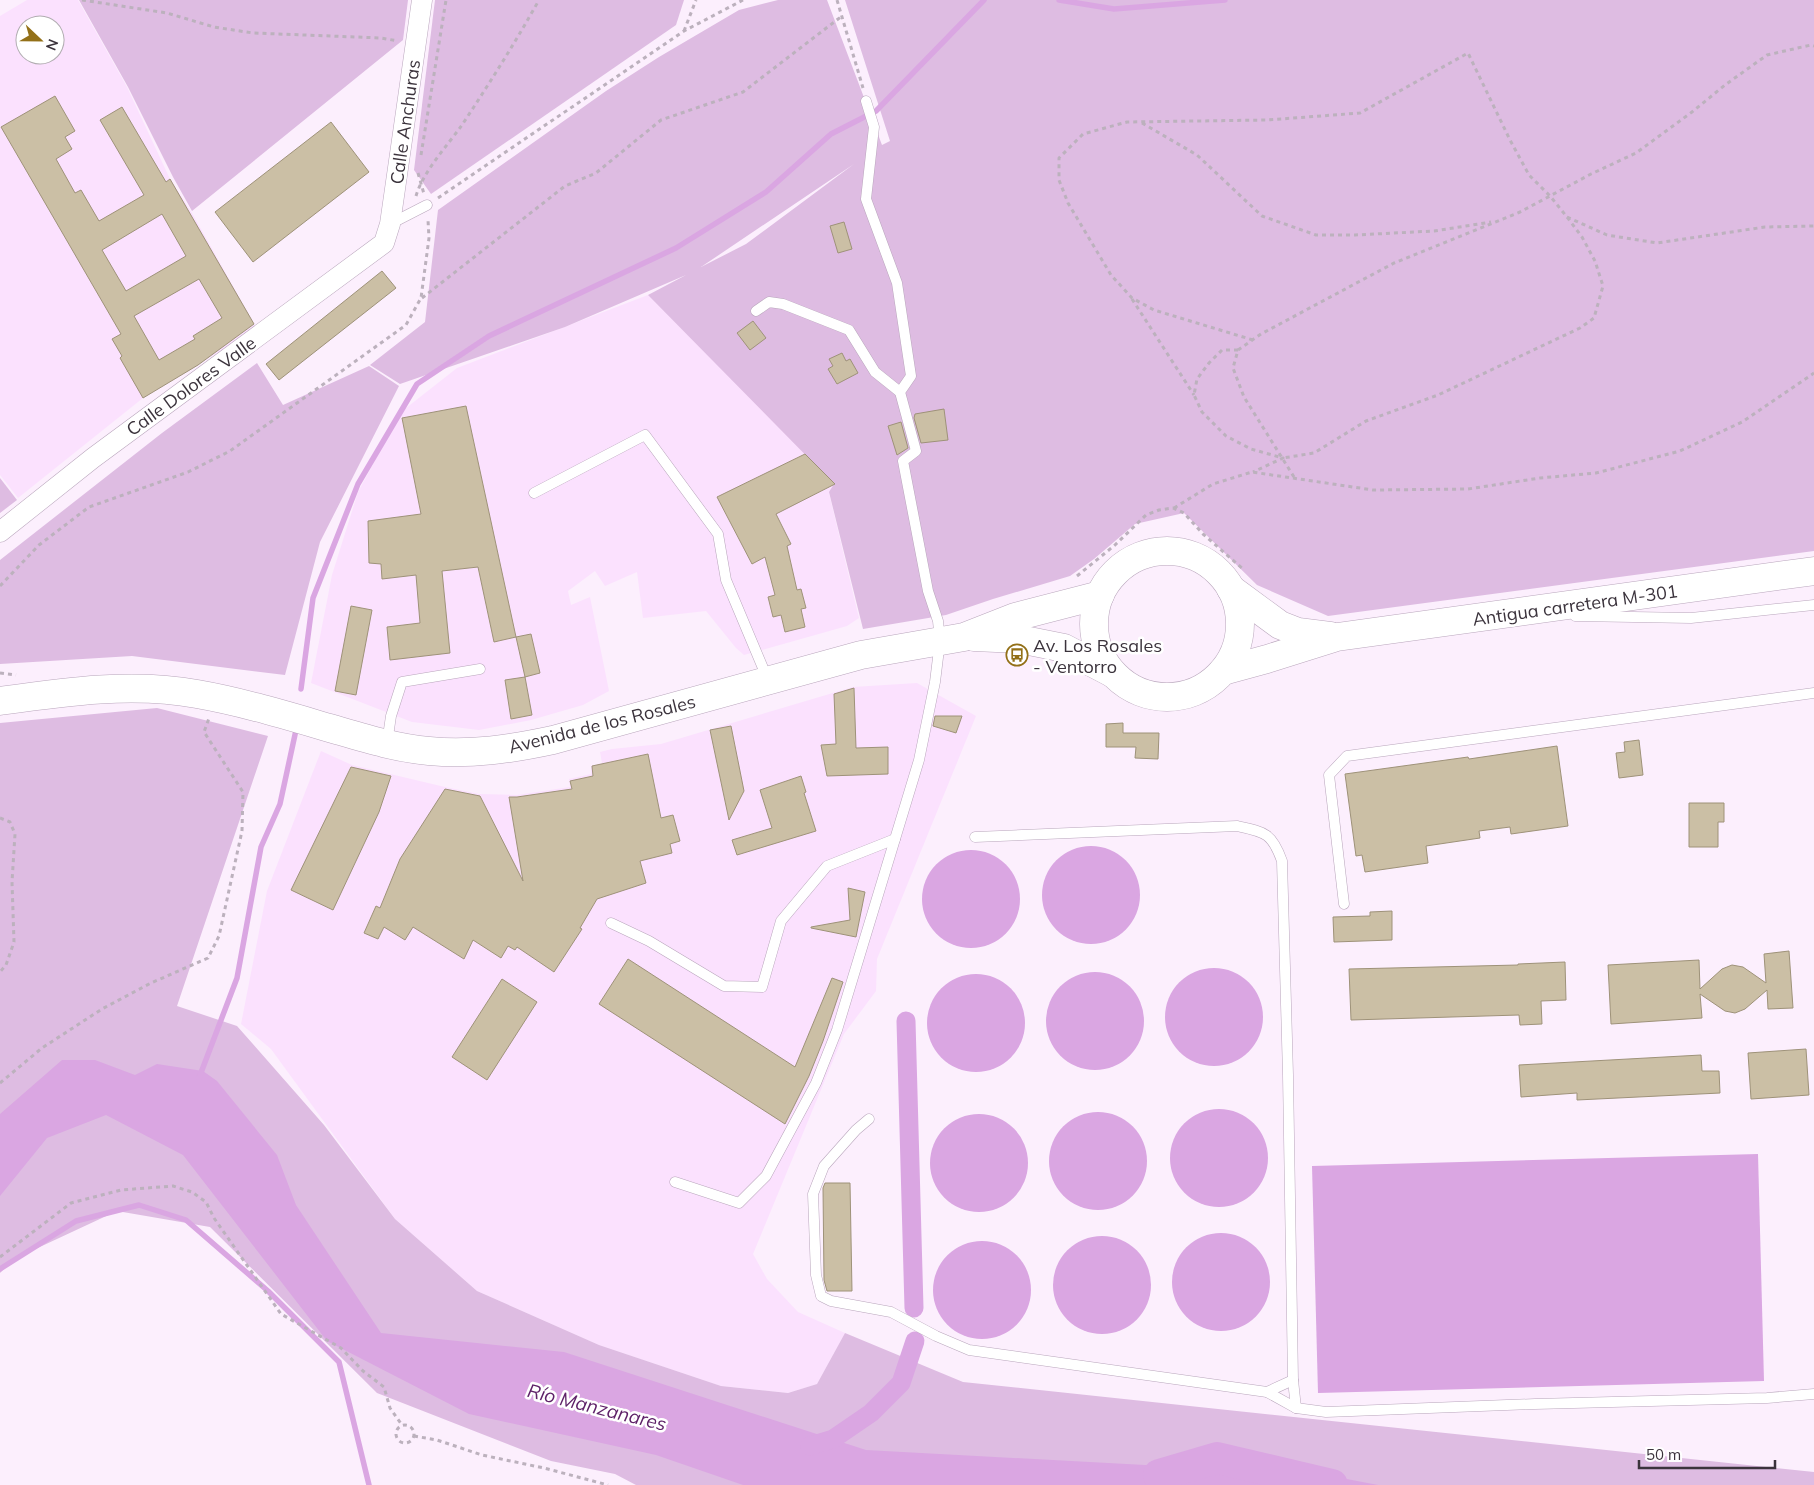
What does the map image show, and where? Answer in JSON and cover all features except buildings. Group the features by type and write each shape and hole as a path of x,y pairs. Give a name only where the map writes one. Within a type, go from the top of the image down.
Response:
{"street":[{"name":"Calle Anchuras","path":"384,244 390,224 422,0"},
{"name":"Calle Dolores Valle","path":"0,532 93,458 384,244"},
{"path":"1175,551 1198,558 1204,562 1217,571 1231,589 1238,610 1239,631 1234,652 1223,671 1204,687 1181,696 1156,696 1132,689 1112,674 1101,656 1095,636 1094,615 1100,595 1112,575 1130,561 1152,552 1175,551"},
{"name":"Antigua carretera M-301","path":"1223,671 1337,637 1814,571"},
{"name":"Antigua carretera M-301","path":"1231,589 1280,624 1298,632 1337,637"},
{"name":"Avenida de los Rosales","path":"952,639 1014,616 1100,595"},
{"name":"Avenida de los Rosales","path":"0,701 45,694 129,688 164,689 255,706 386,744 428,751 472,753 511,749 553,740 861,655 952,639 1020,639 1064,648 1112,674"}],"lane":[{"path":"866,101 874,128 866,198 897,283 911,376 900,392"},
{"path":"390,224 427,205"},
{"path":"675,1182 739,1203 766,1176 816,1083 837,1030 919,760 936,682 952,639 938,621 928,591 903,461 916,451 900,392 875,372 849,330 783,304 769,302 756,311"},
{"path":"534,493 645,435 718,534 726,580 769,681"},
{"path":"1504,615 1691,618 1814,605"},
{"path":"386,744 391,716 402,682 480,668"},
{"path":"1344,904 1329,775 1346,756 1814,693"},
{"path":"975,837 1237,826 1258,830 1275,842 1282,860 1293,1380 1296,1408"},
{"path":"611,923 649,941 724,986 762,987 781,921 827,866 895,838"},
{"path":"869,1120 856,1130 824,1166 813,1194 816,1275 821,1296 831,1301 891,1312 936,1336 969,1350 1267,1392 1296,1408 1326,1412 1767,1398 1814,1394"},
{"path":"1267,1392 1293,1380"}],"path":[{"path":"82,0 167,13 214,27 253,33 381,38 406,43"},
{"path":"421,155 446,0"},
{"path":"411,213 420,183 463,123 539,0"},
{"path":"684,31 696,0"},
{"path":"427,205 684,31 743,0"},
{"path":"837,0 866,101"},
{"path":"421,298 565,186 596,173 661,120 743,92 842,16"},
{"path":"1194,395 1197,379 1222,350 1238,350 1261,334 1394,263 1520,212 1591,174 1636,153 1767,55 1810,45 1814,46"},
{"path":"1174,508 1213,484 1252,472 1283,458 1314,453 1366,421 1438,395 1580,328 1594,318 1603,286 1595,260 1582,237 1567,217 1529,175 1468,53 1360,112 1267,120 1128,122 1082,134 1060,158 1059,180 1068,203 1111,275 1132,298 1194,395 1202,412 1226,436 1251,449 1283,458"},
{"path":"1141,122 1197,154 1262,216 1316,235 1434,231 1497,221"},
{"path":"0,586 39,546 89,507 188,472 230,451 406,325 421,298 429,238 427,205 418,175 419,165"},
{"path":"1567,217 1607,236 1657,243 1766,227 1814,226"},
{"path":"1132,298 1154,310 1253,340"},
{"path":"1238,350 1232,368 1244,397 1294,477"},
{"path":"1252,472 1373,490 1468,489 1540,478 1596,473 1680,450 1742,422 1814,372"},
{"path":"0,1083 42,1048 102,1009 151,983 208,958 220,936 242,831 243,792 204,732 210,716"},
{"path":"0,818 10,822 15,834 12,882 14,942 6,965 0,972"},
{"path":"0,1257 71,1203 121,1190 173,1186 192,1192 206,1202 218,1226 281,1314 341,1348 363,1371 384,1387 390,1408 402,1425 411,1427 414,1432 412,1440 406,1443 398,1440 396,1431 402,1425"},
{"path":"414,1436 437,1440 482,1455 544,1468 608,1485"}],"shaded area":[{"path":"27,0 78,0 127,87 170,179 192,213 257,329 143,398 18,498 0,475 0,16"},
{"path":"79,0 408,0 403,40 192,211 128,87"},
{"path":"435,0 684,0 676,25 431,194 414,170"},
{"path":"778,0 827,0 882,145 890,141 845,0 1814,0 1814,551 1328,616 1257,585 1184,513 1135,524 1094,559 1070,576 946,615 863,629 829,492 834,484 648,295 686,275 565,327 400,384 370,365 425,322 438,210 606,91 739,10","holes":["854,164 746,244 701,267"]},
{"path":"648,295 836,484 829,493 859,618 847,626 744,655 706,611 643,618 637,572 605,586 595,571 568,591 571,605 590,597 609,691 583,705 531,720 479,730 412,722 311,683 332,575 358,492 401,412 457,368"},
{"path":"257,363 283,405 369,366 399,386 320,542 285,675 132,656 0,664 0,560 162,433"},
{"path":"0,478 17,500 0,513"},
{"path":"917,683 976,716 877,959 876,991 844,1034 753,1254 767,1279 798,1312 845,1333 817,1384 788,1393 721,1386 599,1345 477,1291 395,1219 271,1049 241,1024 267,891 321,751 352,765 445,787 479,794 517,795 570,787 569,779 591,774 591,766 602,763 600,752 661,744 853,687"},
{"path":"157,708 268,736 177,1006 237,1026 324,1125 395,1219 477,1291 599,1345 721,1386 788,1393 817,1384 845,1333 963,1382 1814,1472 1814,1485 636,1485 615,1474 551,1461 377,1393 210,1227 117,1211 14,1259 0,1273 0,723"}],"water":[{"path":"1091,846 1110,849 1126,860 1137,876 1140,895 1137,914 1126,930 1110,941 1091,944 1072,941 1056,930 1045,914 1042,895 1045,876 1056,860 1072,849"},
{"path":"971,850 990,853 1006,864 1017,880 1020,899 1017,918 1006,934 990,945 971,948 952,945 936,934 925,918 922,899 925,880 936,864 952,853"},
{"path":"1214,968 1233,971 1249,982 1260,998 1263,1017 1260,1036 1249,1052 1233,1063 1214,1066 1195,1063 1179,1052 1168,1036 1165,1017 1168,998 1179,982 1195,971"},
{"path":"1095,972 1114,975 1130,986 1141,1002 1144,1021 1141,1040 1130,1056 1114,1067 1095,1070 1076,1067 1060,1056 1049,1040 1046,1021 1049,1002 1060,986 1076,975"},
{"path":"976,974 995,977 1011,988 1022,1004 1025,1023 1022,1042 1011,1058 995,1069 976,1072 957,1069 941,1058 930,1042 927,1023 930,1004 941,988 957,977"},
{"path":"62,1060 95,1060 135,1075 157,1064 203,1071 217,1081 277,1155 296,1205 381,1333 564,1352 866,1450 1182,1467 1233,1457 1378,1485 743,1485 656,1455 469,1414 327,1341 183,1155 106,1115 47,1138 0,1196 0,1114"},
{"path":"1219,1109 1238,1112 1254,1123 1265,1139 1268,1158 1265,1177 1254,1193 1238,1204 1219,1207 1200,1204 1184,1193 1173,1177 1170,1158 1173,1139 1184,1123 1200,1112"},
{"path":"1098,1112 1117,1115 1133,1126 1144,1142 1147,1161 1144,1180 1133,1196 1117,1207 1098,1210 1079,1207 1063,1196 1052,1180 1049,1161 1052,1142 1063,1126 1079,1115"},
{"path":"979,1114 998,1117 1014,1128 1025,1144 1028,1163 1025,1182 1014,1198 998,1209 979,1212 960,1209 944,1198 933,1182 930,1163 933,1144 944,1128 960,1117"},
{"path":"1758,1154 1764,1381 1318,1393 1312,1166"},
{"path":"1221,1233 1240,1236 1256,1247 1267,1263 1270,1282 1267,1301 1256,1317 1240,1328 1221,1331 1202,1328 1186,1317 1175,1301 1172,1282 1175,1263 1186,1247 1202,1236"},
{"path":"1102,1236 1121,1239 1137,1250 1148,1266 1151,1285 1148,1304 1137,1320 1121,1331 1102,1334 1083,1331 1067,1320 1056,1304 1053,1285 1056,1266 1067,1250 1083,1239"},
{"path":"982,1241 1001,1244 1017,1255 1028,1271 1031,1290 1028,1309 1017,1325 1001,1336 982,1339 963,1336 947,1325 936,1309 933,1290 936,1271 947,1255 963,1244"}],"waterway":[{"path":"301,689 313,598 358,484 417,384 489,336 676,248 766,192 831,134 876,111 984,0"},
{"path":"1059,0 1114,9 1225,0"},
{"path":"199,1078 237,978 261,847 280,804 296,730"},
{"path":"906,1021 914,1308"},
{"path":"0,1269 76,1221 139,1205 186,1220 268,1291 339,1362 369,1485"},
{"path":"810,1446 833,1439 871,1413 901,1383 915,1341"},
{"name":"Río Manzanares","path":"1159,1475 1217,1458 1332,1485"}],"place":[{"name":"Av. Los Rosales - Ventorro","path":"1017,655"}]}
